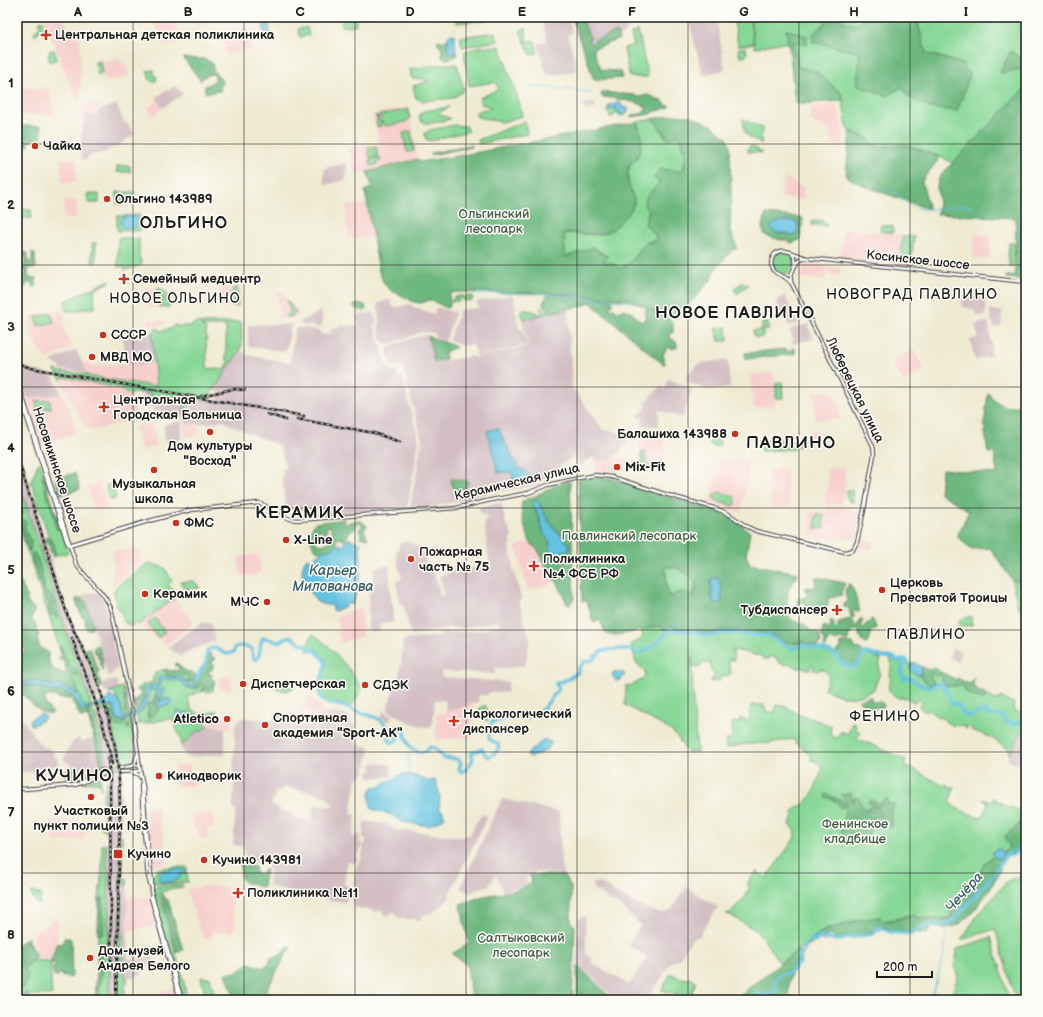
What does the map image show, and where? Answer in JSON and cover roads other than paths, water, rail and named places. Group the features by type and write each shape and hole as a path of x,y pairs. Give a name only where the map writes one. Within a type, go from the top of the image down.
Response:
{"main road":[{"path":"781,275 788,274 794,269 796,263 795,258 791,253 786,251 779,251 772,258 771,262 776,273 788,279 792,284"},
{"name":"Косинское шоссе","path":"791,253 808,258 1026,282"},
{"path":"792,284 790,277 798,262 801,259 808,258"},
{"name":"Люберецкая улица","path":"792,284 845,388 873,448 873,460 858,537 853,550 847,552"},
{"name":"Носовихинское шоссе","path":"17,379 69,545"},
{"name":"Носовихинское шоссе","path":"17,387 67,542 76,564 102,593 109,604 115,625 132,711 143,785 146,846 152,895 181,1000"},
{"name":"Керамическая улица","path":"69,545 154,520 198,509 259,503 282,517 297,520 450,508 526,493 552,484 596,475 612,477 714,508 726,513 756,531 847,552"},
{"path":"130,766 134,763 138,753"},
{"path":"120,768 137,765 140,766"},
{"path":"130,766 134,769 132,772"},
{"path":"71,785 103,770"},
{"path":"120,772 140,770"},
{"path":"132,772 139,775 141,778"},
{"path":"17,788 28,789 71,785 84,782 104,774"}],"water":[{"path":"263,17 268,18 269,35 264,34"},
{"path":"453,34 455,37 456,51 453,54 449,53 448,36"},
{"path":"618,102 624,108 628,108 626,115 620,116 621,112 615,111 617,107 608,109 609,105"},
{"path":"123,217 136,217 138,221 137,226 129,228 124,227 120,222"},
{"path":"777,222 797,222 798,230 796,235 791,236 787,233 775,233 771,228 772,225"},
{"path":"498,428 517,466 527,472 530,478 514,482 512,474 509,472 498,473 487,431"},
{"path":"535,500 538,502 549,522 569,544 569,549 556,556 553,557 552,555 550,541 545,536 539,517 532,505 533,501"},
{"name":"Карьер Милованова","path":"347,539 351,539 351,542 353,540 361,544 361,572 355,599 352,604 346,604 344,607 335,611 333,610 332,605 325,605 316,601 307,587 302,573 303,565 306,559 310,558 311,562 315,560 314,557 323,551 341,544 341,548"},
{"path":"714,578 719,579 722,603 716,604 713,602 711,582"},
{"path":"915,663 922,667 921,674 916,674 910,669 912,664"},
{"path":"614,672 624,673 624,676 621,680 616,681 612,675"},
{"path":"196,675 198,677 194,690 186,687 182,681 172,679 162,680 160,687 156,689 161,694 163,688 165,692 163,696 158,697 155,690 150,689 148,700 144,708 134,717 124,721 117,718 113,706 98,706 85,711 81,710 74,698 66,693 55,692 40,687 35,688 35,686 28,685 17,687 17,683 33,681 53,686 59,685 62,688 78,694 81,697 80,700 86,708 103,702 109,698 109,696 114,698 116,697 121,705 124,718 129,717 141,707 146,695 142,688 157,685 158,678 162,676 181,677 188,685 192,686"},
{"path":"164,699 171,700 166,706 158,706 156,703"},
{"path":"178,710 182,713 187,712 190,714 191,718 194,719 195,722 183,724 180,722 177,713"},
{"path":"42,714 45,718 34,725 31,725 30,720 32,718"},
{"path":"544,739 552,743 545,751 532,757 527,755 530,751"},
{"path":"402,774 419,777 429,782 431,780 436,781 440,796 439,810 442,810 445,817 443,819 430,826 415,823 414,825 412,822 403,822 392,815 372,809 370,796 373,787 381,786 385,782"},
{"path":"997,849 1002,850 1003,854 1000,858 994,857 992,854"},
{"path":"176,869 185,870 186,874 181,874 179,879 172,882 161,882 159,880 161,871"}],"waterway":[{"path":"530,86 591,92"},
{"path":"889,188 909,204 922,209 937,209 964,205 969,206 973,210"},
{"path":"474,294 497,293"},
{"path":"499,293 549,294 630,302"},
{"path":"196,680 200,671 206,664 207,651 210,649 216,648 225,654 228,654 234,652 235,647 246,647 252,649 253,658 255,659 258,658 263,638 277,642 287,637 292,637 307,645 309,650 315,650 325,661 319,694 326,702 347,707 377,718 388,728 389,740 392,743 397,739 400,727 404,726 407,742 411,748 419,752 424,752 430,747 434,748 444,758 458,759 461,763 459,770 461,772 467,769 471,763 473,759 471,754 473,752 482,749 489,757 497,750 498,744 489,739 492,722 515,716 527,718 544,708 559,688 556,684 557,682 564,681 579,672 578,669 585,661 594,659 593,656 595,657 602,651 613,650 631,650 638,653 643,652 656,643 671,629 693,631 702,635 742,632 747,635 772,637 790,647 796,648 806,645 832,652 838,656 837,659 846,666 850,667 856,666 864,653 883,657 894,657 896,660 900,661 906,659 908,662 903,666 901,673 904,679 908,677 919,684 929,687 942,684 948,693 951,703 959,705 962,712 969,717 986,710 988,715 1001,715 1006,721 1014,724 1021,721 1026,721"},
{"path":"410,776 409,755 413,749"},
{"name":"Чечёра","path":"753,1000 758,994 766,996 776,991 775,981 779,979 778,977 781,974 792,972 792,969 800,963 801,958 799,954 804,951 806,945 813,939 816,941 816,939 819,939 820,937 824,940 843,940 846,938 874,934 878,927 890,932 912,934 925,925 948,924 954,920 995,873 1005,856 1008,854 1012,855 1015,851 1017,852 1024,840 1022,839 1022,836 1026,833"},
{"path":"930,1000 944,954 948,924"}],"tunnel":[{"path":"103,770 120,768"},
{"path":"104,774 120,772"}],"railway":[{"path":"17,363 31,368 304,416"},
{"path":"201,396 233,389 245,390"},
{"path":"267,414 286,420"},
{"path":"297,419 374,433 400,442"},
{"path":"17,456 68,617 89,661 100,689 116,751 120,812 116,1000"},
{"path":"72,638 100,716 112,764"},
{"path":"108,758 110,782 111,967"}],"place":[{"name":"Центральная детская поликлиника","path":"46,35"},
{"name":"Чайка","path":"35,146"},
{"name":"Ольгино 143989","path":"107,199"},
{"name":"Семейный медцентр","path":"124,279"},
{"name":"СССР","path":"103,335"},
{"name":"МВД МО","path":"92,357"},
{"name":"Центральная Городская Больница","path":"104,407"},
{"name":"Дом культуры \"Восход\"","path":"210,432"},
{"name":"Балашиха 143988","path":"735,434"},
{"name":"Mix-Fit","path":"617,467"},
{"name":"Музыкальная школа","path":"154,470"},
{"name":"ФМС","path":"176,523"},
{"name":"X-Line","path":"286,540"},
{"name":"Пожарная часть № 75","path":"411,559"},
{"name":"Поликлиника №4 ФСБ РФ","path":"534,566"},
{"name":"Церковь Пресвятой Троицы","path":"882,590"},
{"name":"Керамик","path":"145,594"},
{"name":"МЧС","path":"267,602"},
{"name":"Тубдиспансер","path":"837,610"},
{"name":"Диспетчерская","path":"243,684"},
{"name":"СДЭК","path":"365,685"},
{"name":"Atletico","path":"227,719"},
{"name":"Наркологический диспансер","path":"454,721"},
{"name":"Спортивная академия \"Sport-AK\"","path":"265,725"},
{"name":"Кинодворик","path":"159,776"},
{"name":"Участковый пункт полиции №3","path":"91,797"},
{"name":"Кучино","path":"118,854"},
{"name":"Кучино 143981","path":"204,860"},
{"name":"Поликлиника №11","path":"238,893"},
{"name":"Дом-музей Андрея Белого","path":"90,958"}],"district":[{"name":"ОЛЬГИНО","path":"184,223"},
{"name":"НОВОГРАД ПАВЛИНО","path":"912,294"},
{"name":"НОВОЕ ОЛЬГИНО","path":"175,298"},
{"name":"НОВОЕ ПАВЛИНО","path":"735,313"},
{"name":"ПАВЛИНО","path":"791,443"},
{"name":"КЕРАМИК","path":"300,513"},
{"name":"ПАВЛИНО","path":"926,634"},
{"name":"ФЕНИНО","path":"885,716"},
{"name":"КУЧИНО","path":"74,776"}],"park label":[{"name":"Ольгинский лесопарк","path":"494,222"},
{"name":"Павлинский лесопарк","path":"629,536"},
{"name":"Фенинское кладбище","path":"855,832"},
{"name":"Салтыковский лесопарк","path":"521,946"}]}
